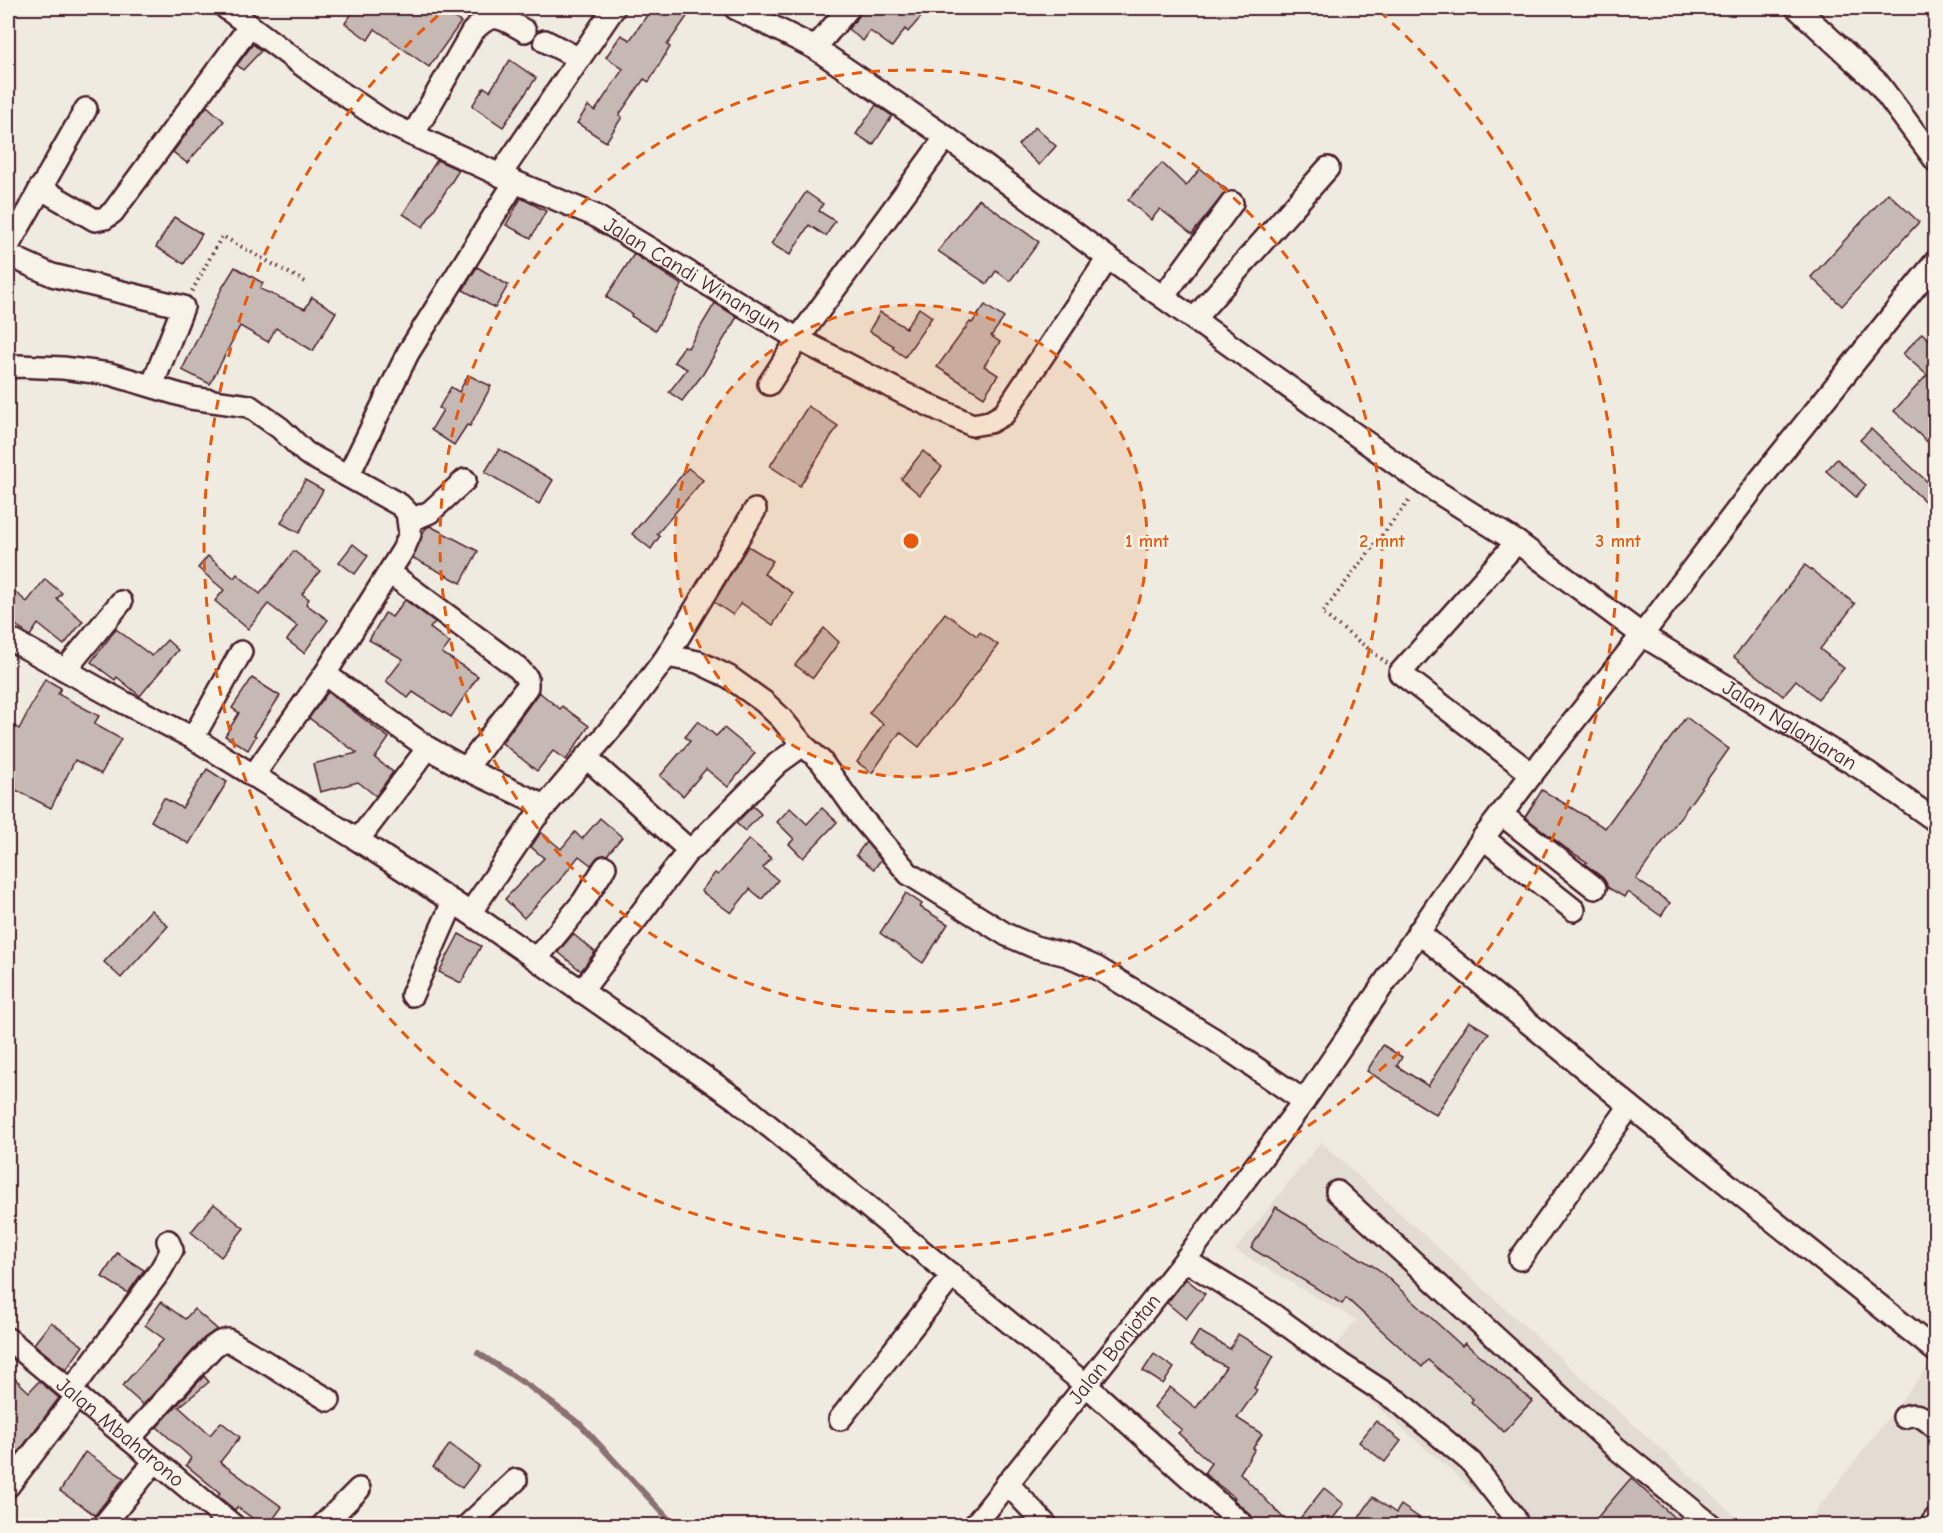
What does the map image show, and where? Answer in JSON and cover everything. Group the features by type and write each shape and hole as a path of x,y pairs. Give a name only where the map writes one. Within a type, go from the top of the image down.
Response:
{"street":[{"name":"Jalan Candi Winangun","path":"226,8 385,122 594,215 798,339 972,426 990,422 1004,414 1108,258"},
{"path":"348,476 408,352 578,58 614,8"},
{"name":"Jalan Nglanjaran","path":"735,8 769,15 946,137 1108,258 1423,483 1517,542 1642,635 1867,772 1935,821"},
{"path":"815,48 849,8"},
{"path":"1797,8 1878,82 1935,161"},
{"path":"413,135 472,32 482,21 491,17 502,18 525,31"},
{"path":"40,188 95,220 105,218 113,212 250,26"},
{"path":"545,41 578,58"},
{"path":"8,246 86,109"},
{"path":"769,384 798,339 946,137"},
{"path":"1194,319 1328,168"},
{"path":"1163,297 1232,203"},
{"path":"8,255 52,275 183,307 152,386"},
{"name":"Jalan Bonjotan","path":"982,1522 1007,1483 1087,1386 1185,1260 1304,1101 1501,814 1642,635 1759,480 1935,261"},
{"path":"8,368 18,366 63,368 110,374 191,398 249,406 280,428 306,453 400,505 407,512 410,534 390,573 325,674 253,776"},
{"path":"409,521 430,512 465,480"},
{"path":"412,995 461,907 620,718 667,656 755,510"},
{"path":"1517,542 1400,673 1532,774"},
{"path":"390,573 518,668 527,678 527,687 466,769"},
{"path":"65,670 121,602"},
{"path":"8,639 193,738 358,840 461,907 736,1099 1087,1386 1244,1526"},
{"path":"193,738 241,652"},
{"path":"667,656 698,662 745,687 765,702 803,745 821,761 860,816 909,874 1007,936 1035,947 1067,955 1097,968 1212,1038 1304,1101"},
{"path":"325,674 428,748 466,769 545,806"},
{"path":"581,992 689,850 778,763 803,745"},
{"path":"358,840 428,748"},
{"path":"586,758 689,850"},
{"path":"1501,814 1595,888"},
{"path":"1483,838 1574,910"},
{"path":"536,959 583,902 605,867"},
{"path":"1418,932 1935,1351"},
{"path":"1520,1259 1630,1106"},
{"path":"1337,1192 1616,1448 1712,1526"},
{"path":"8,1486 160,1271 172,1250 168,1241"},
{"path":"1185,1260 1272,1314 1398,1402 1471,1462 1514,1517 1518,1526"},
{"path":"840,1419 953,1275"},
{"name":"Jalan Mbahdrono","path":"8,1339 232,1525"},
{"path":"129,1438 220,1342 228,1341 238,1345 329,1400"},
{"path":"1904,1417 1913,1414 1920,1415 1935,1428"},
{"path":"103,1526 155,1461"},
{"path":"467,1526 516,1480"},
{"path":"1007,1483 1047,1526"},
{"path":"322,1526 359,1489"},
{"path":"1930,1526 1935,1518"}],"path":[{"path":"183,307 222,236 309,284"},
{"path":"1400,673 1322,613 1423,483"}],"shaded area":[{"path":"1321,1142 1745,1525 1514,1525 1324,1361 1356,1320 1235,1250"},
{"path":"1935,1357 1935,1525 1805,1525"}],"building":[{"path":"356,8 438,8 461,22 429,67 375,29 368,40 345,23"},
{"path":"652,8 693,8 667,45 670,47 649,82 644,79 619,115 622,117 606,142 577,123 588,106 595,111 623,69 606,57 621,35 630,40"},
{"path":"861,8 929,8 908,32 905,29 892,47 870,31 863,41 848,29 859,16"},
{"path":"253,44 261,51 243,70 237,65"},
{"path":"510,60 536,78 503,127 472,106 484,87 490,91"},
{"path":"876,105 892,116 873,145 856,134"},
{"path":"207,106 224,121 187,163 173,152"},
{"path":"1035,127 1056,146 1039,165 1018,145"},
{"path":"437,160 459,170 423,227 403,214"},
{"path":"1162,163 1186,186 1200,169 1227,190 1192,234 1160,209 1151,220 1128,200"},
{"path":"806,192 823,204 819,211 835,221 826,236 809,225 790,255 771,244"},
{"path":"1888,193 1919,222 1842,306 1811,277"},
{"path":"521,198 546,211 531,238 506,225"},
{"path":"979,199 1039,242 1010,281 996,271 987,284 938,251"},
{"path":"174,217 202,234 184,264 156,247"},
{"path":"634,254 682,285 655,331 606,297"},
{"path":"235,267 263,283 260,289 305,309 312,297 336,312 313,351 276,328 268,342 240,326 210,384 182,370 222,288"},
{"path":"477,267 508,285 495,308 463,290"},
{"path":"715,303 737,317 703,374 682,401 669,392 687,369 674,362 684,346 688,348"},
{"path":"985,305 1004,318 991,336 1000,342 984,366 998,375 984,397 937,367"},
{"path":"919,308 932,317 905,357 892,348 894,346 869,331 880,312 906,328"},
{"path":"1922,333 1935,345 1935,449 1894,411 1927,375 1903,354"},
{"path":"468,375 491,386 470,426 467,425 454,445 431,430 443,410 439,408 451,387 459,392"},
{"path":"808,406 838,426 800,486 770,466"},
{"path":"1871,429 1935,489 1935,511 1860,440"},
{"path":"499,449 553,480 539,504 485,472"},
{"path":"923,451 942,467 920,495 901,479"},
{"path":"1837,459 1866,485 1856,497 1826,471"},
{"path":"688,468 703,480 657,534 660,536 651,549 632,534"},
{"path":"305,480 323,490 299,533 281,523"},
{"path":"430,526 478,551 461,583 413,558 422,534"},
{"path":"353,544 368,556 355,574 339,562"},
{"path":"748,546 773,561 764,574 793,593 773,625 741,603 733,615 714,602"},
{"path":"294,551 320,571 302,594 309,599 306,604 328,620 304,653 287,640 297,626 268,604 248,629 215,601 224,590 198,568 208,556 234,578 237,574 260,594"},
{"path":"1805,565 1855,604 1820,649 1844,668 1818,699 1796,680 1783,696 1734,657"},
{"path":"45,579 62,593 57,599 83,621 64,645 38,624 30,636 8,619 8,586 27,602"},
{"path":"405,600 435,622 430,628 450,643 442,653 478,676 451,717 413,692 408,698 386,681 403,659 369,640 385,613 392,617"},
{"path":"945,613 977,636 980,632 998,645 919,747 900,732 872,773 857,762 883,724 869,713"},
{"path":"824,628 839,642 813,678 795,665"},
{"path":"116,629 152,656 167,640 178,650 140,696 117,677 115,680 91,662"},
{"path":"252,678 280,696 254,735 256,736 248,750 225,736 239,713 232,708"},
{"path":"45,679 61,688 58,694 99,716 94,724 121,739 101,774 75,760 51,808 8,786 8,722 19,729"},
{"path":"328,692 389,738 375,758 393,772 376,796 358,782 320,792 313,764 357,753 309,718"},
{"path":"539,692 560,709 562,706 589,726 566,760 553,751 537,771 502,743"},
{"path":"1686,717 1729,749 1636,879 1670,903 1661,916 1627,892 1624,897 1607,887 1603,878 1585,864 1587,862 1525,817 1542,790 1605,828"},
{"path":"698,721 716,736 724,728 755,753 728,787 706,769 683,796 660,776 690,741 685,737"},
{"path":"207,769 227,782 189,844 151,821 164,798 182,808"},
{"path":"753,806 761,814 745,831 736,823"},
{"path":"790,808 807,824 822,808 837,822 803,858 789,844 794,839 777,822"},
{"path":"600,818 622,837 607,855 599,856 591,865 579,856 524,918 505,899 544,858 531,847 541,832 561,849 575,832 582,839"},
{"path":"749,839 771,858 763,868 778,880 762,899 750,889 731,913 701,891 715,873 718,875"},
{"path":"866,842 881,860 874,869 856,855"},
{"path":"906,893 922,904 920,907 948,924 923,963 880,933"},
{"path":"151,910 168,926 121,978 104,962"},
{"path":"459,934 481,946 461,983 439,972"},
{"path":"573,934 595,952 581,971 558,952"},
{"path":"1469,1021 1489,1033 1436,1115 1367,1071 1383,1045 1402,1057 1397,1066 1428,1086"},
{"path":"214,1204 244,1228 221,1257 191,1232"},
{"path":"1276,1207 1378,1269 1462,1346 1465,1343 1532,1401 1504,1432 1471,1402 1473,1399 1428,1360 1422,1367 1346,1298 1342,1304 1251,1248"},
{"path":"117,1253 144,1270 128,1293 102,1277"},
{"path":"1186,1279 1205,1294 1186,1319 1167,1303"},
{"path":"161,1302 185,1319 194,1309 217,1329 204,1338 143,1405 122,1386 164,1339 145,1325"},
{"path":"51,1322 83,1346 66,1370 34,1344"},
{"path":"1199,1331 1230,1349 1238,1334 1274,1356 1254,1388 1257,1390 1237,1418 1262,1434 1240,1473 1291,1526 1256,1526 1252,1516 1233,1499 1235,1498 1204,1473 1211,1463 1178,1433 1182,1430 1154,1407 1170,1387 1196,1408 1226,1367 1190,1346"},
{"path":"1154,1354 1174,1368 1163,1384 1143,1371"},
{"path":"8,1372 29,1392 39,1381 59,1398 8,1466"},
{"path":"204,1376 209,1382 179,1407 210,1435 221,1422 240,1437 220,1462 282,1507 268,1526 263,1526 237,1507 235,1510 218,1496 220,1493 186,1465 191,1458 157,1427"},
{"path":"1376,1421 1401,1441 1385,1462 1359,1442"},
{"path":"450,1444 479,1466 462,1488 433,1467"},
{"path":"85,1452 124,1478 95,1515 60,1491"},
{"path":"1631,1478 1683,1526 1590,1526"},
{"path":"1324,1488 1344,1504 1327,1526 1294,1526"},
{"path":"1373,1497 1396,1513 1401,1505 1431,1526 1367,1526 1358,1519"}],"waterway":[{"path":"478,1353 530,1387 581,1425 675,1526"}]}
